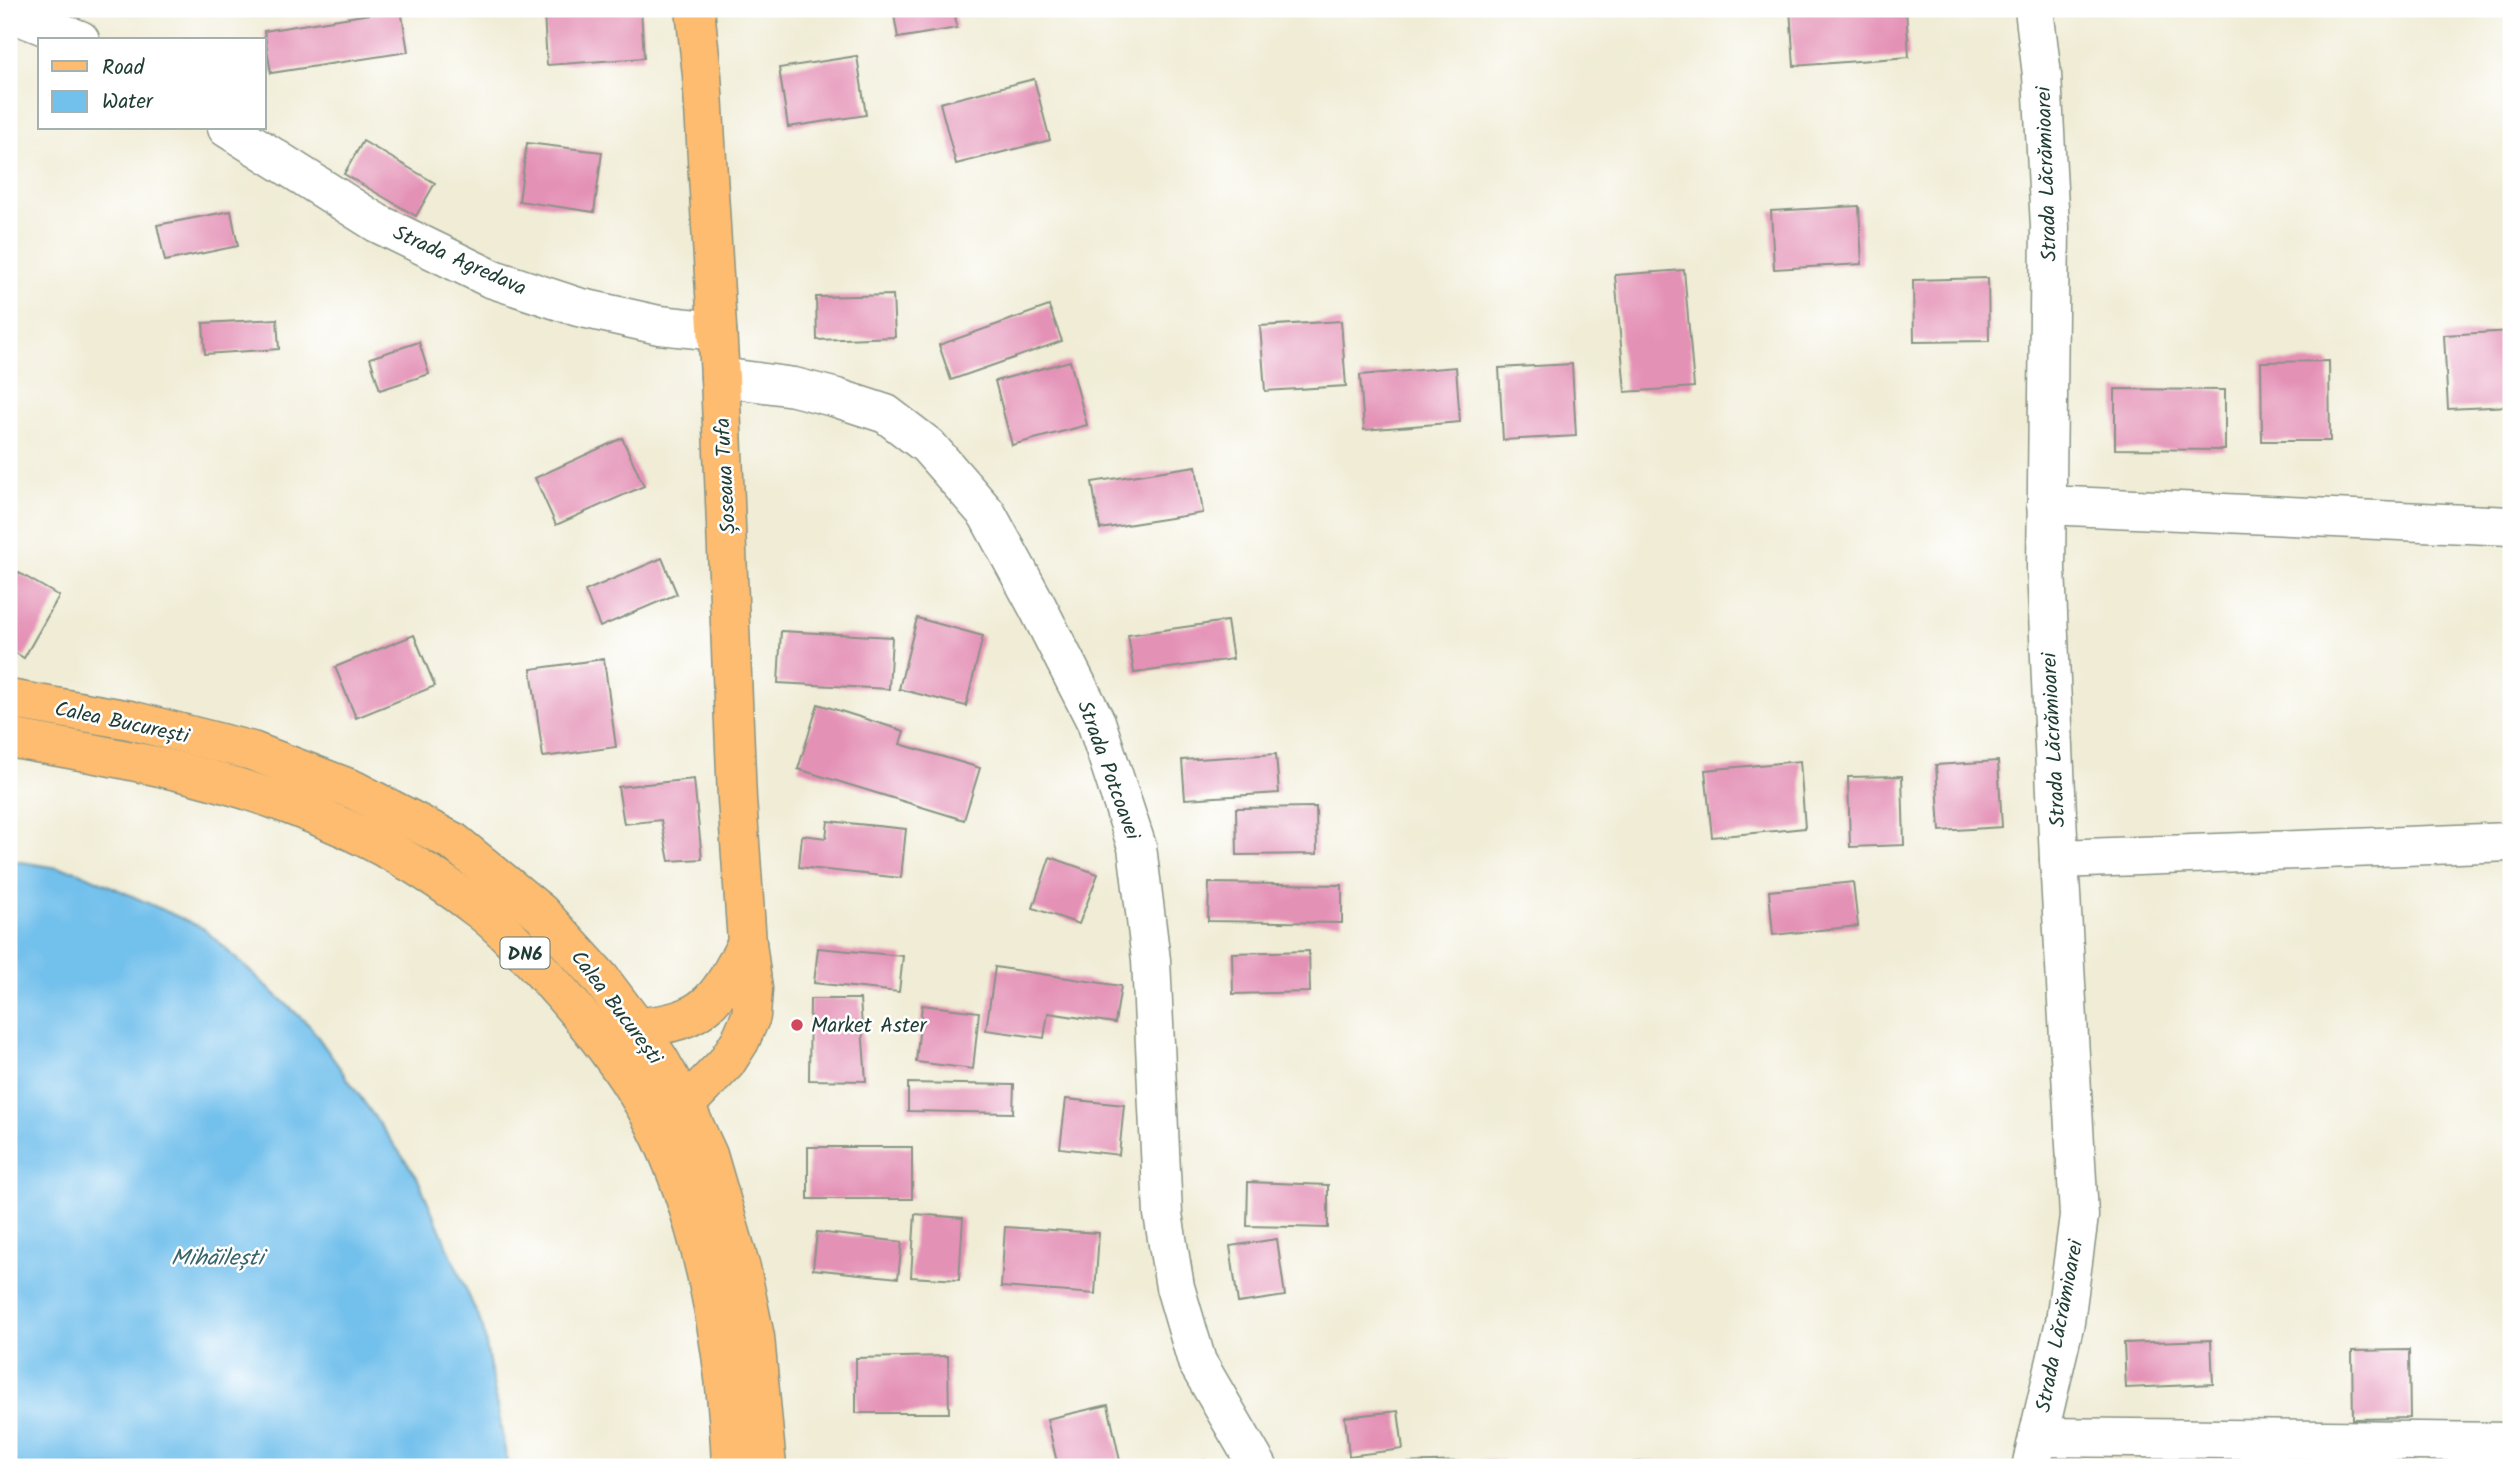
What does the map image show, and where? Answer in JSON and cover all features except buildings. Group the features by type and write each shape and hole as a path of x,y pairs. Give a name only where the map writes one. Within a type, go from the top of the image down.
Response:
{"main road":[{"name":"Șoseaua Tufa","path":"685,1105 726,1063 740,1041 751,1016 754,989 747,943 737,799 720,377 702,75 695,9"},
{"name":"Calea București","path":"9,699 130,720 252,751 354,790 454,842 541,913 600,978 659,1059 685,1105 708,1155 741,1268 755,1337 767,1467"},
{"name":"Calea București","path":"9,738 135,761 218,781 293,806 365,838 428,875 482,912 530,958 580,1013 623,1070 654,1124 681,1187 703,1266 722,1356 731,1467"},
{"path":"636,1027 676,1022 698,1012 722,990 747,943"}],"street":[{"name":"Strada Lăcrămioarei","path":"2034,9 2042,75 2050,227 2046,569 2079,1216 2065,1322 2034,1452"},
{"path":"9,12 75,38"},
{"name":"Strada Agredava","path":"230,130 377,223 490,278 578,307 659,325 717,331"},
{"name":"Strada Potcoavei","path":"720,377 794,387 886,414 928,446 987,514 1096,722 1137,848 1151,960 1163,1214 1175,1287 1197,1362 1258,1467"},
{"path":"2046,505 2511,526"},
{"path":"2059,859 2511,842"},
{"path":"2034,1452 2511,1442"}],"water":[{"name":"Mihăilești","path":"9,860 77,871 203,928 310,1026 417,1177 483,1328 508,1467 9,1467"}],"place":[{"name":"Market Aster","path":"797,1025"}]}
